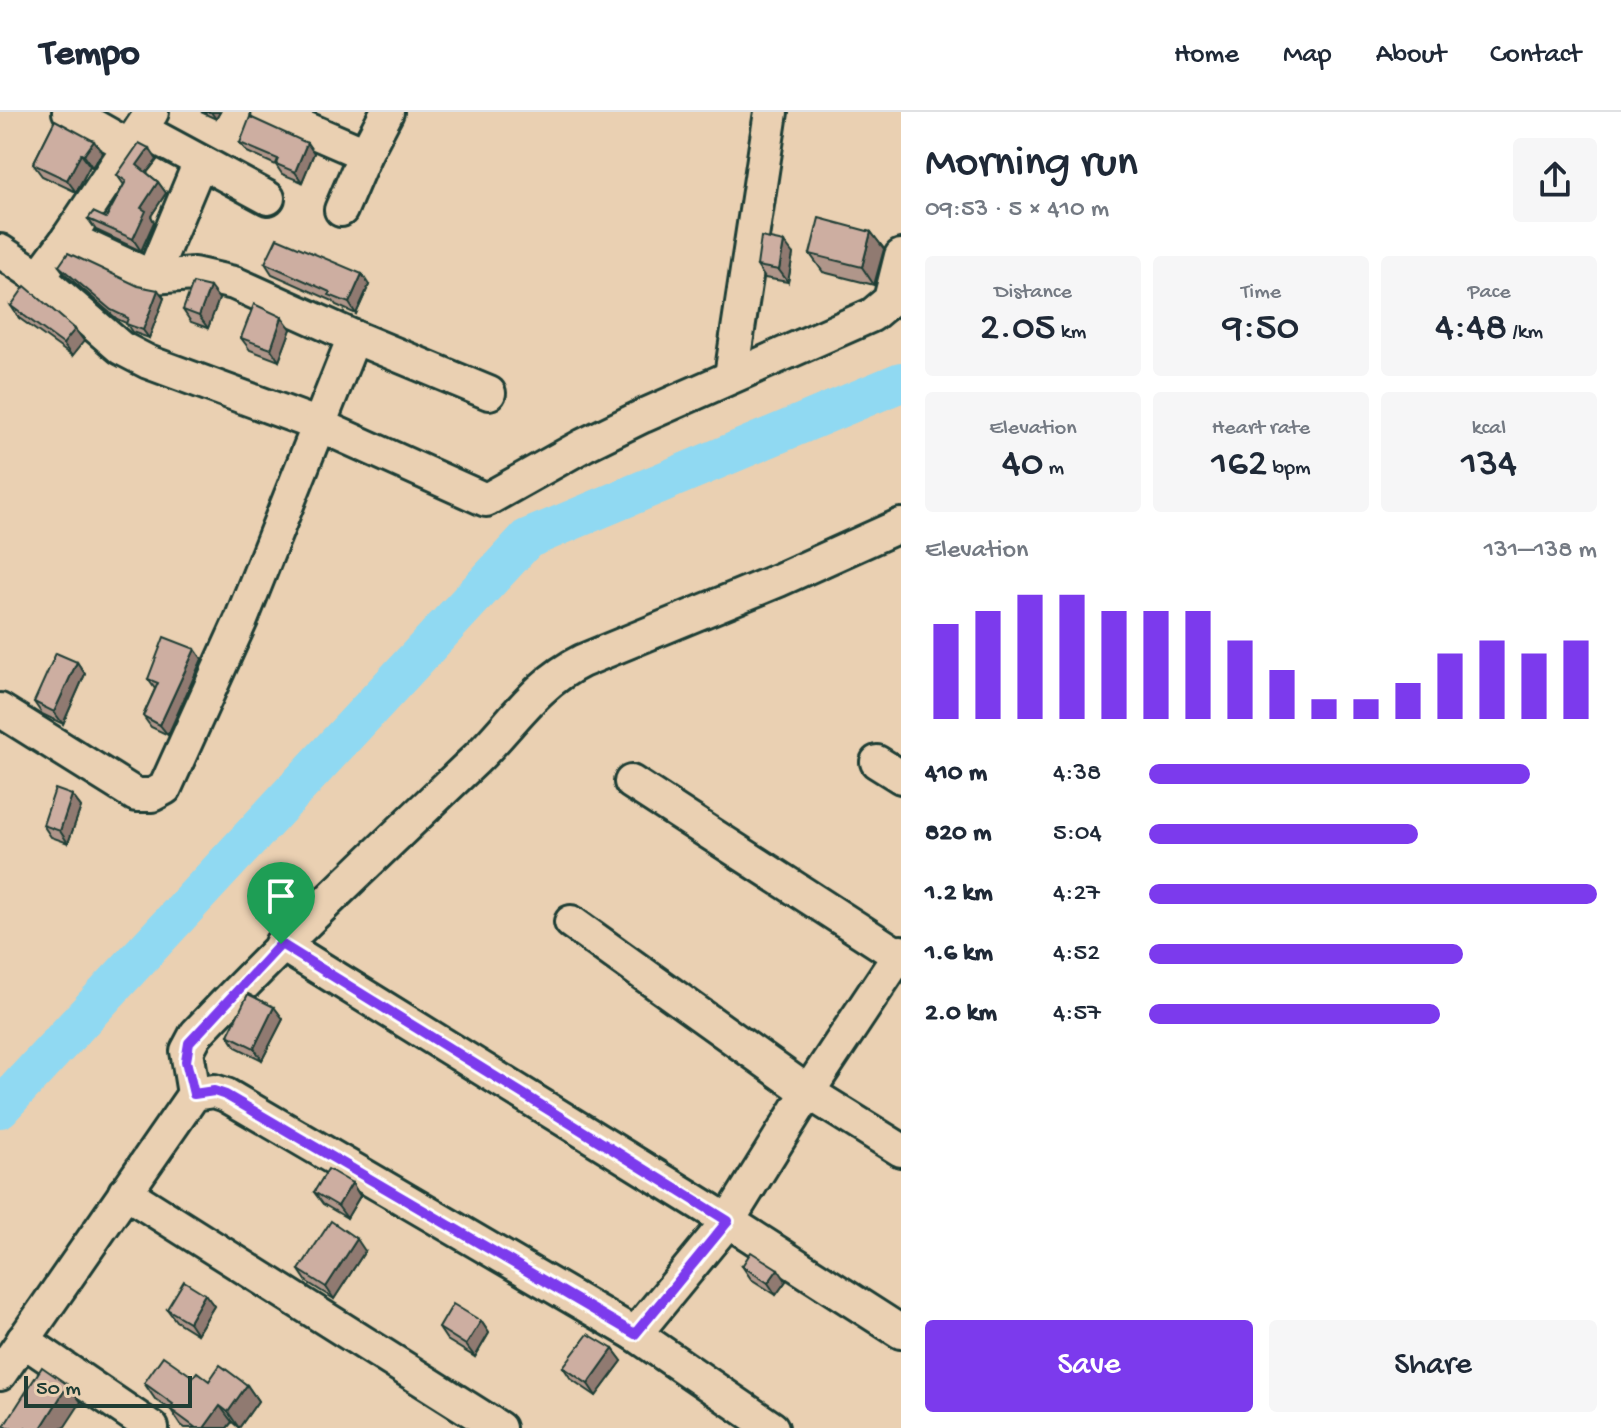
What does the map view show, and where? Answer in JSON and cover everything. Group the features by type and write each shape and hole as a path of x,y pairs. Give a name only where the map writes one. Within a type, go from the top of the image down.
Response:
{"street":[{"path":"69,112 141,130 268,198"},
{"path":"268,112 365,154"},
{"path":"341,210 387,112"},
{"path":"731,376 771,112"},
{"path":"39,277 141,130"},
{"path":"152,277 200,162"},
{"path":"68,238 152,277 194,274 234,283 489,393"},
{"path":"0,251 39,277 121,348 148,362 319,425 486,500 584,445 731,376 860,322 895,298 901,256"},
{"path":"0,710 136,795 152,795 165,788 241,620 354,337"},
{"path":"194,1094 186,1061 189,1043 281,944 480,756 542,686 563,670 779,580 901,525"},
{"path":"631,782 900,955 808,1092 728,1221 635,1334"},
{"path":"571,922 808,1092 901,1150"},
{"path":"281,944 901,1332"},
{"path":"0,1374 194,1094 214,1091 226,1095 635,1334 772,1428"},
{"path":"125,1192 499,1428"},
{"path":"23,1340 152,1428"}],"building":[{"path":"250,117 307,143 295,172 276,164 278,159 240,143"},
{"path":"55,120 94,141 84,155 81,154 67,180 33,164"},
{"path":"139,143 149,148 137,165 158,182 141,208 146,211 133,239 88,219 93,212 106,218 126,181 117,175"},
{"path":"819,218 871,232 862,267 810,254"},
{"path":"761,237 784,242 779,270 757,266"},
{"path":"277,238 362,274 349,303 265,263"},
{"path":"68,253 138,286 158,290 143,330 126,324 128,318 111,310 59,266"},
{"path":"193,283 210,287 199,316 183,310"},
{"path":"25,286 75,329 63,344 11,306"},
{"path":"254,304 282,317 271,349 241,338"},
{"path":"164,637 195,649 160,725 143,716 158,683 148,679"},
{"path":"56,653 77,662 54,712 34,702"},
{"path":"55,789 72,795 60,831 43,825"},
{"path":"248,994 274,1007 254,1048 228,1035"},
{"path":"328,1169 352,1183 338,1206 314,1192"},
{"path":"331,1221 357,1239 326,1287 299,1270"},
{"path":"751,1252 778,1269 768,1283 742,1266"},
{"path":"184,1281 205,1294 189,1322 167,1309"},
{"path":"453,1304 481,1321 466,1345 439,1328"},
{"path":"588,1334 613,1349 588,1384 563,1367"},
{"path":"163,1356 193,1377 197,1372 209,1381 220,1365 247,1385 228,1412 220,1406 204,1428 196,1428 170,1409 173,1404 144,1383"},
{"path":"42,1367 68,1385 41,1428 4,1426"}],"waterway":[{"path":"0,1108 527,539 901,382"}],"route":[{"path":"281,944 728,1221 635,1334 226,1095 214,1091 194,1094 186,1061 189,1043 281,944"}]}
